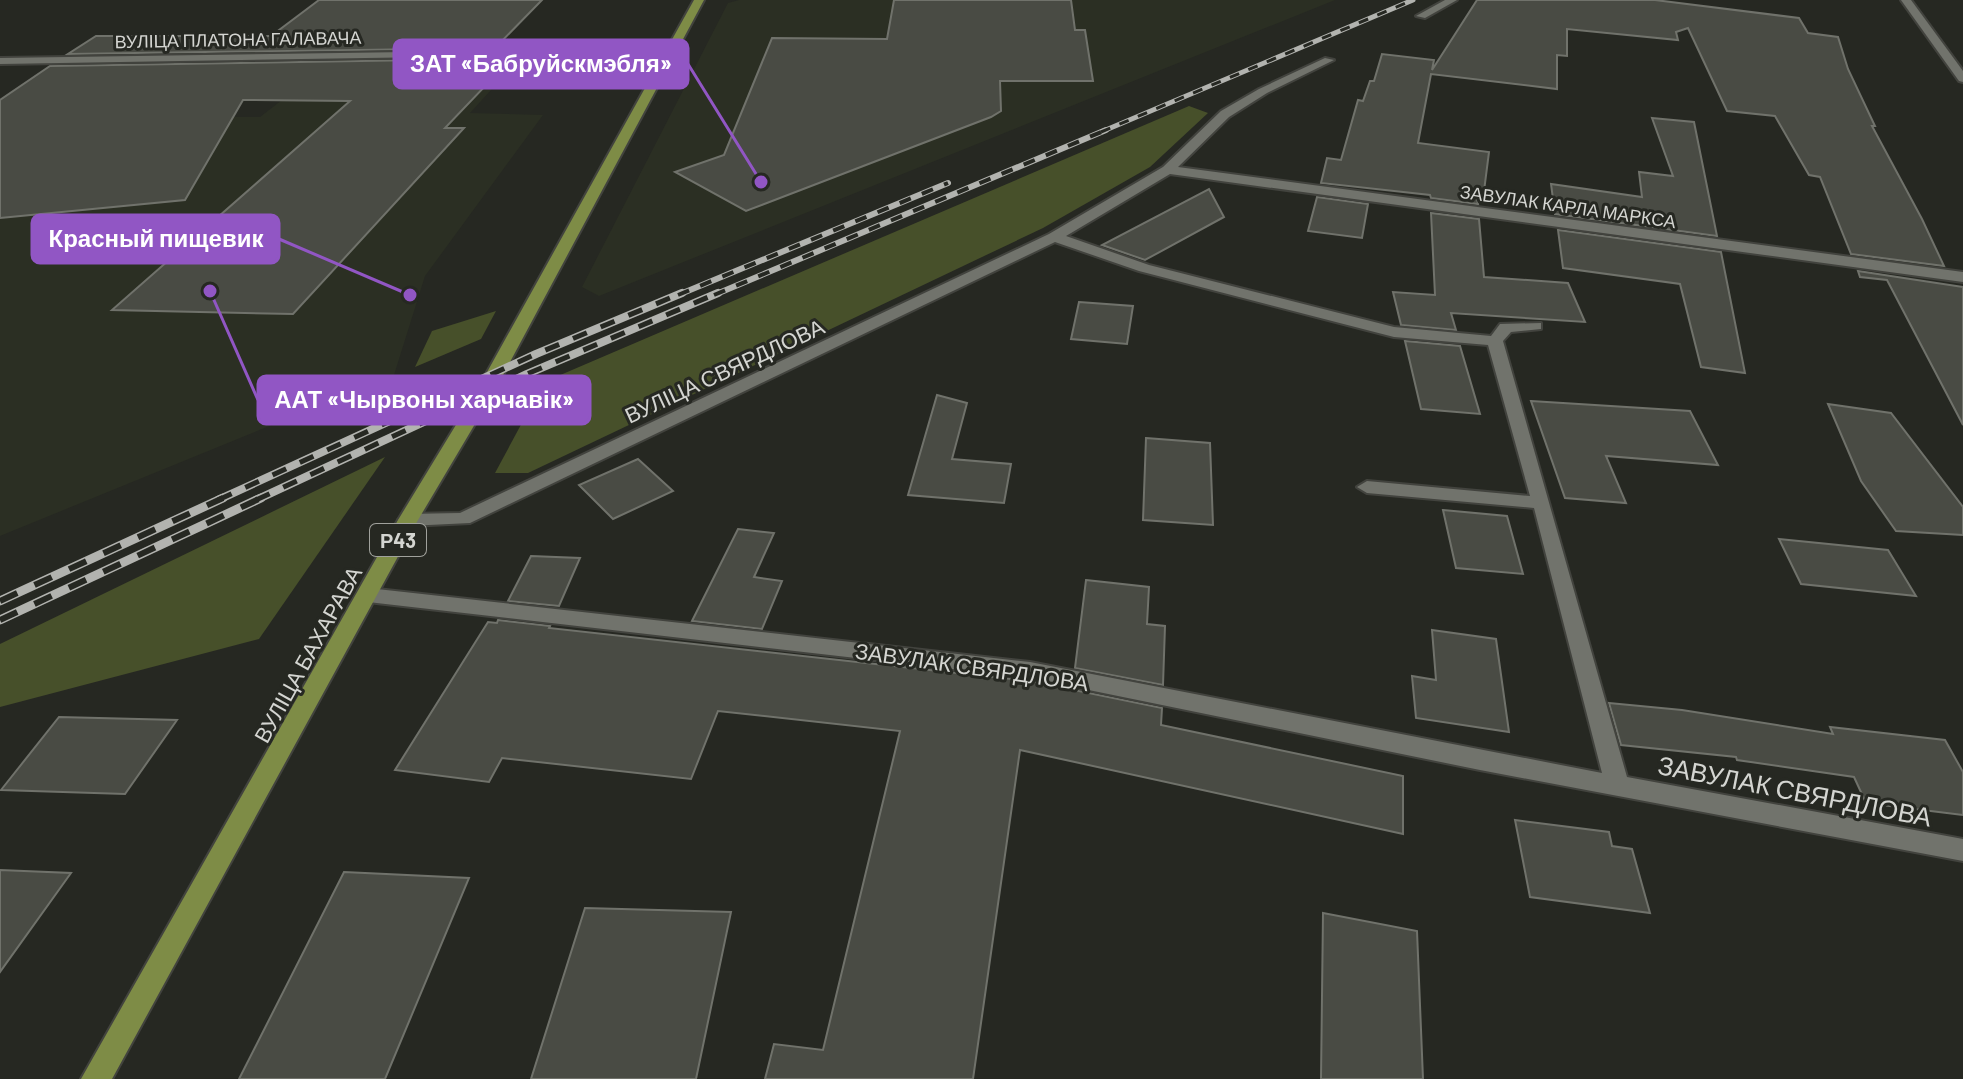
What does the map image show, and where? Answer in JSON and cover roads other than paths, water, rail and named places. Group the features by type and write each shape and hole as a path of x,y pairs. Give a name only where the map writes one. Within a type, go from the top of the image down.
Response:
{"main road":[{"name":"ВУЛІЦА БАХАРАВА","path":"96,1079 408,520 485,392 699,0"}],"street":[{"path":"1421,16 1452,0"},
{"path":"1906,0 1963,79"},
{"name":"ВУЛІЦА ПЛАТОНА ГАЛАВАЧА","path":"0,61 670,50"},
{"name":"ВУЛІЦА СВЯРДЛОВА","path":"408,520 463,519 1054,237 1168,170 1225,114 1263,91 1329,60"},
{"name":"ЗАВУЛАК КАРЛА МАРКСА","path":"1168,170 1963,277"},
{"path":"1054,237 1144,268 1394,332 1495,341"},
{"path":"1495,341 1506,327 1535,326"},
{"path":"1495,341 1617,785"},
{"path":"1367,487 1542,503"},
{"name":"ЗАВУЛАК СВЯРДЛОВА","path":"368,595 1030,670 1963,850"}],"railway":[{"path":"1101,132 1413,0"},
{"path":"714,295 1106,130"},
{"path":"678,295 948,183"},
{"path":"218,500 536,354 682,293"},
{"path":"256,500 527,374 718,293"},
{"path":"0,601 223,498"},
{"path":"0,620 261,498"}],"place":[{"name":"ЗАТ «Бабруйскмэбля»","path":"761,182"},
{"name":"ААТ «Чырвоны харчавік»","path":"210,291"},
{"name":"Красный пищевик","path":"410,295"}]}
